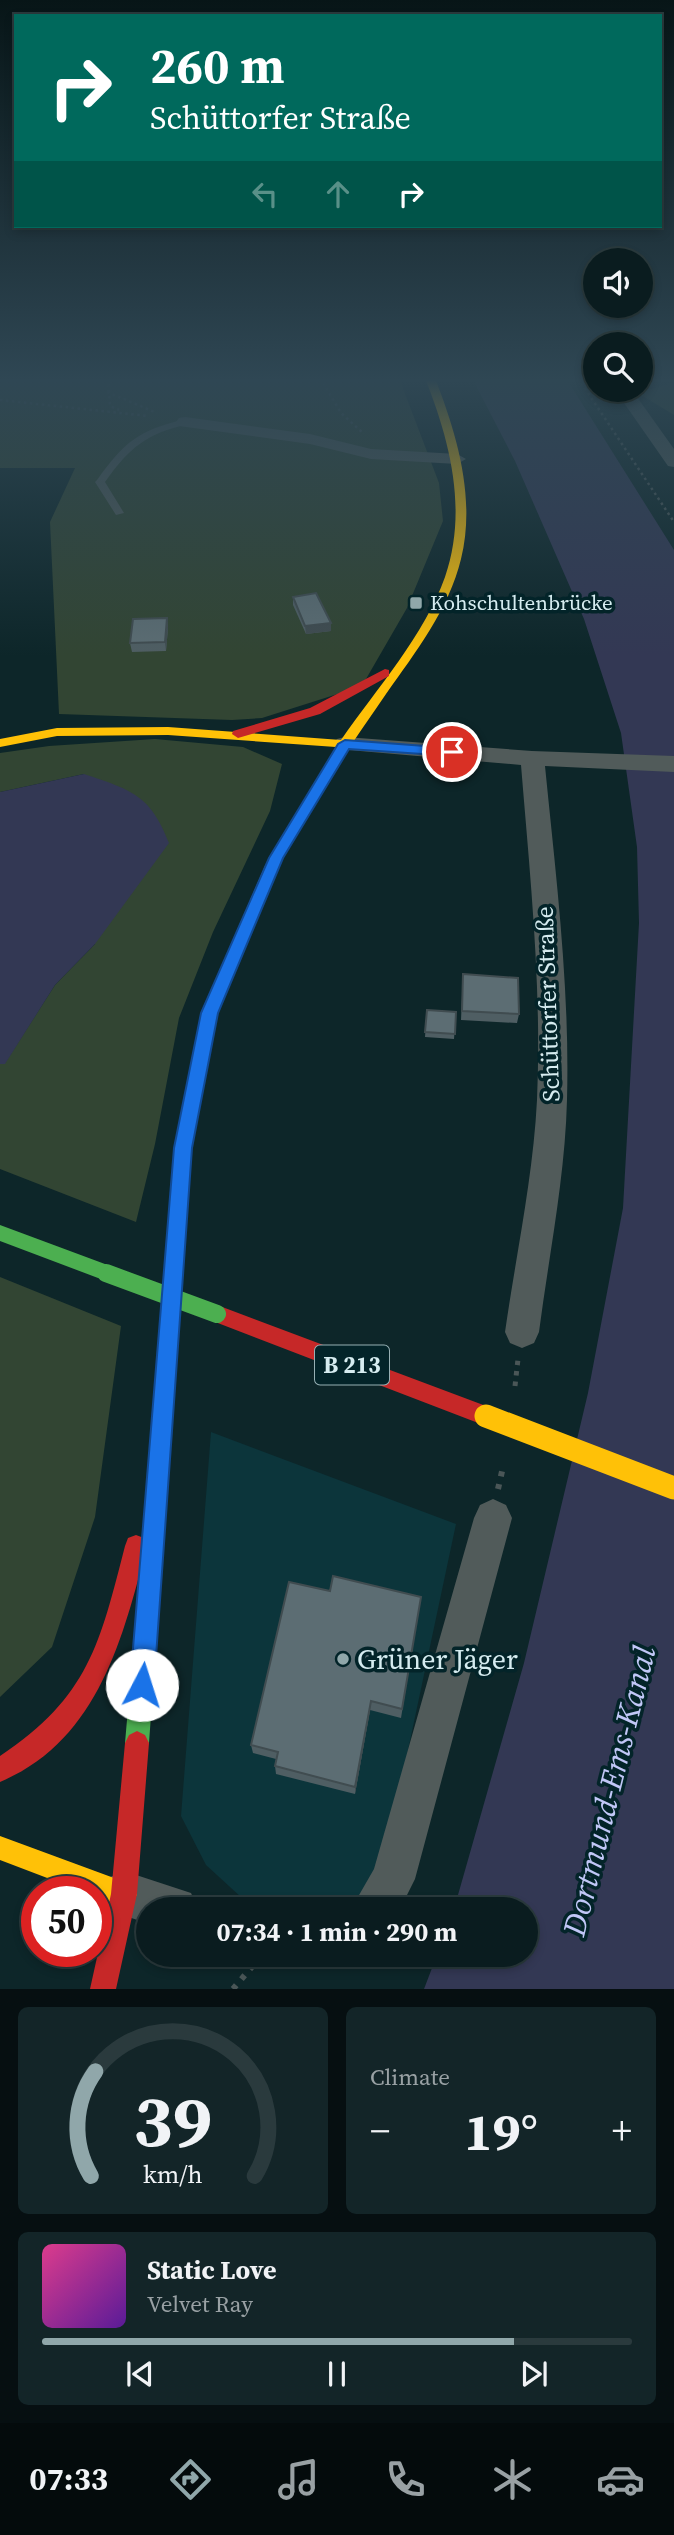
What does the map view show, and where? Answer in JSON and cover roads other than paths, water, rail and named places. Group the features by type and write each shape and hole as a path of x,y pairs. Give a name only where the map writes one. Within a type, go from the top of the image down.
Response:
{"main road":[{"path":"103,1989 124,1894 162,1457 183,1148 209,1013 276,858 345,744 438,606 456,561 463,515 458,471"},
{"path":"238,734 313,714 353,694 404,660"},
{"path":"0,743 57,732 238,734 345,744"},
{"name":"B 213","path":"0,1233 674,1488"},
{"path":"0,1770 48,1738 86,1698 107,1650 162,1457"},
{"path":"0,1848 124,1894"}],"street":[{"path":"345,744 532,758 674,764"},
{"name":"Schüttorfer Straße","path":"522,1332 546,1168 552,1103 550,975 532,758"},
{"path":"382,1897 393,1879 493,1518"},
{"path":"124,1894 136,1898"}],"lane":[{"path":"107,471 100,482 120,513"}],"water":[{"name":"Dortmund-Ems-Kanal","path":"519,471 624,471 674,550 674,1989 424,1989 432,1967 538,1967 538,1897 457,1897 524,1663 588,1393 623,1208 639,923 637,847 621,733 584,619"},
{"path":"84,774 137,796 154,814 169,843 95,944 55,985 5,1064 0,1064 0,792"}],"place":[{"name":"Kohschultenbrücke","path":"416,603"},
{"name":"Grüner Jäger","path":"343,1659"}]}
